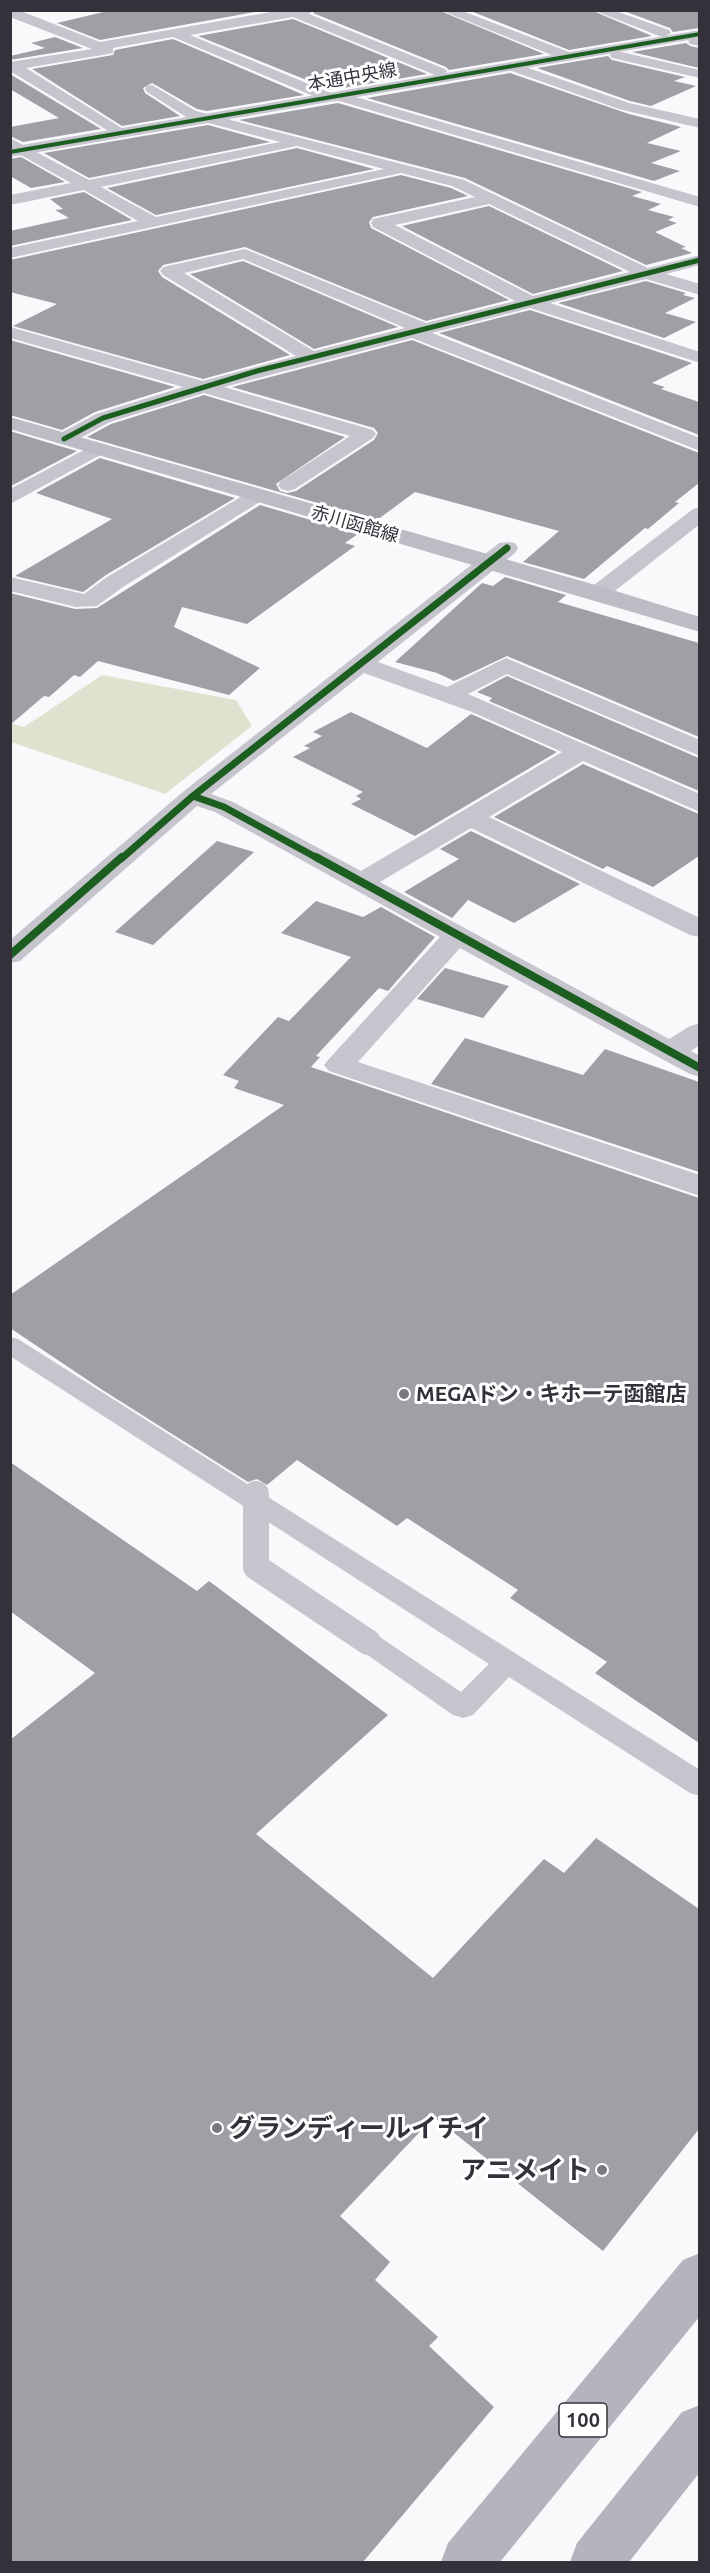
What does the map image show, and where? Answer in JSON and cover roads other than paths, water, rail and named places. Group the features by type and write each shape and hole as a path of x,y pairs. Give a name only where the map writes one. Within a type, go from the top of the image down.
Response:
{"main road":[{"name":"赤川函館線","path":"10,405 288,485 498,555 598,593 699,625"},
{"name":"赤川函館線","path":"10,423 256,496 498,555 626,581"},
{"name":"100","path":"466,2562 699,2277"},
{"path":"596,2562 699,2430"}],"street":[{"path":"446,10 569,57"},
{"path":"10,12 108,50 13,66 120,132"},
{"path":"100,46 302,12 440,72"},
{"path":"584,20 605,13 664,33"},
{"path":"174,33 334,97 699,202"},
{"name":"本通中央線","path":"15,148 511,66 698,39"},
{"path":"617,55 699,75"},
{"path":"511,66 624,106 699,124"},
{"path":"152,89 191,114 458,183 645,273 699,290"},
{"path":"648,111 668,103"},
{"path":"10,200 299,142"},
{"path":"15,148 151,221"},
{"path":"10,253 151,221 402,170"},
{"path":"490,199 379,223 530,302 699,358"},
{"path":"311,357 169,271 245,254 417,329 699,445"},
{"path":"64,439 103,418 257,371 699,260"},
{"path":"10,332 366,434 288,485"},
{"path":"10,498 97,449"},
{"path":"10,584 89,601 114,582 256,496"},
{"path":"598,593 626,581 699,513"},
{"path":"10,955 193,796 498,555"},
{"path":"359,663 449,695 582,751 699,804"},
{"path":"449,695 506,664 699,749"},
{"path":"361,882 582,751"},
{"path":"193,796 224,807 699,1068"},
{"path":"470,818 699,928"},
{"path":"457,935 339,1065 699,1186"},
{"path":"670,1052 699,1032"}],"lane":[{"path":"10,1345 699,1785"},
{"path":"256,1494 256,1567 463,1707 507,1662"}],"place":[{"name":"MEGAドン・キホーテ函館店","path":"404,1394"},
{"name":"グランディールイチイ","path":"217,2128"},
{"name":"アニメイト","path":"602,2170"}]}
